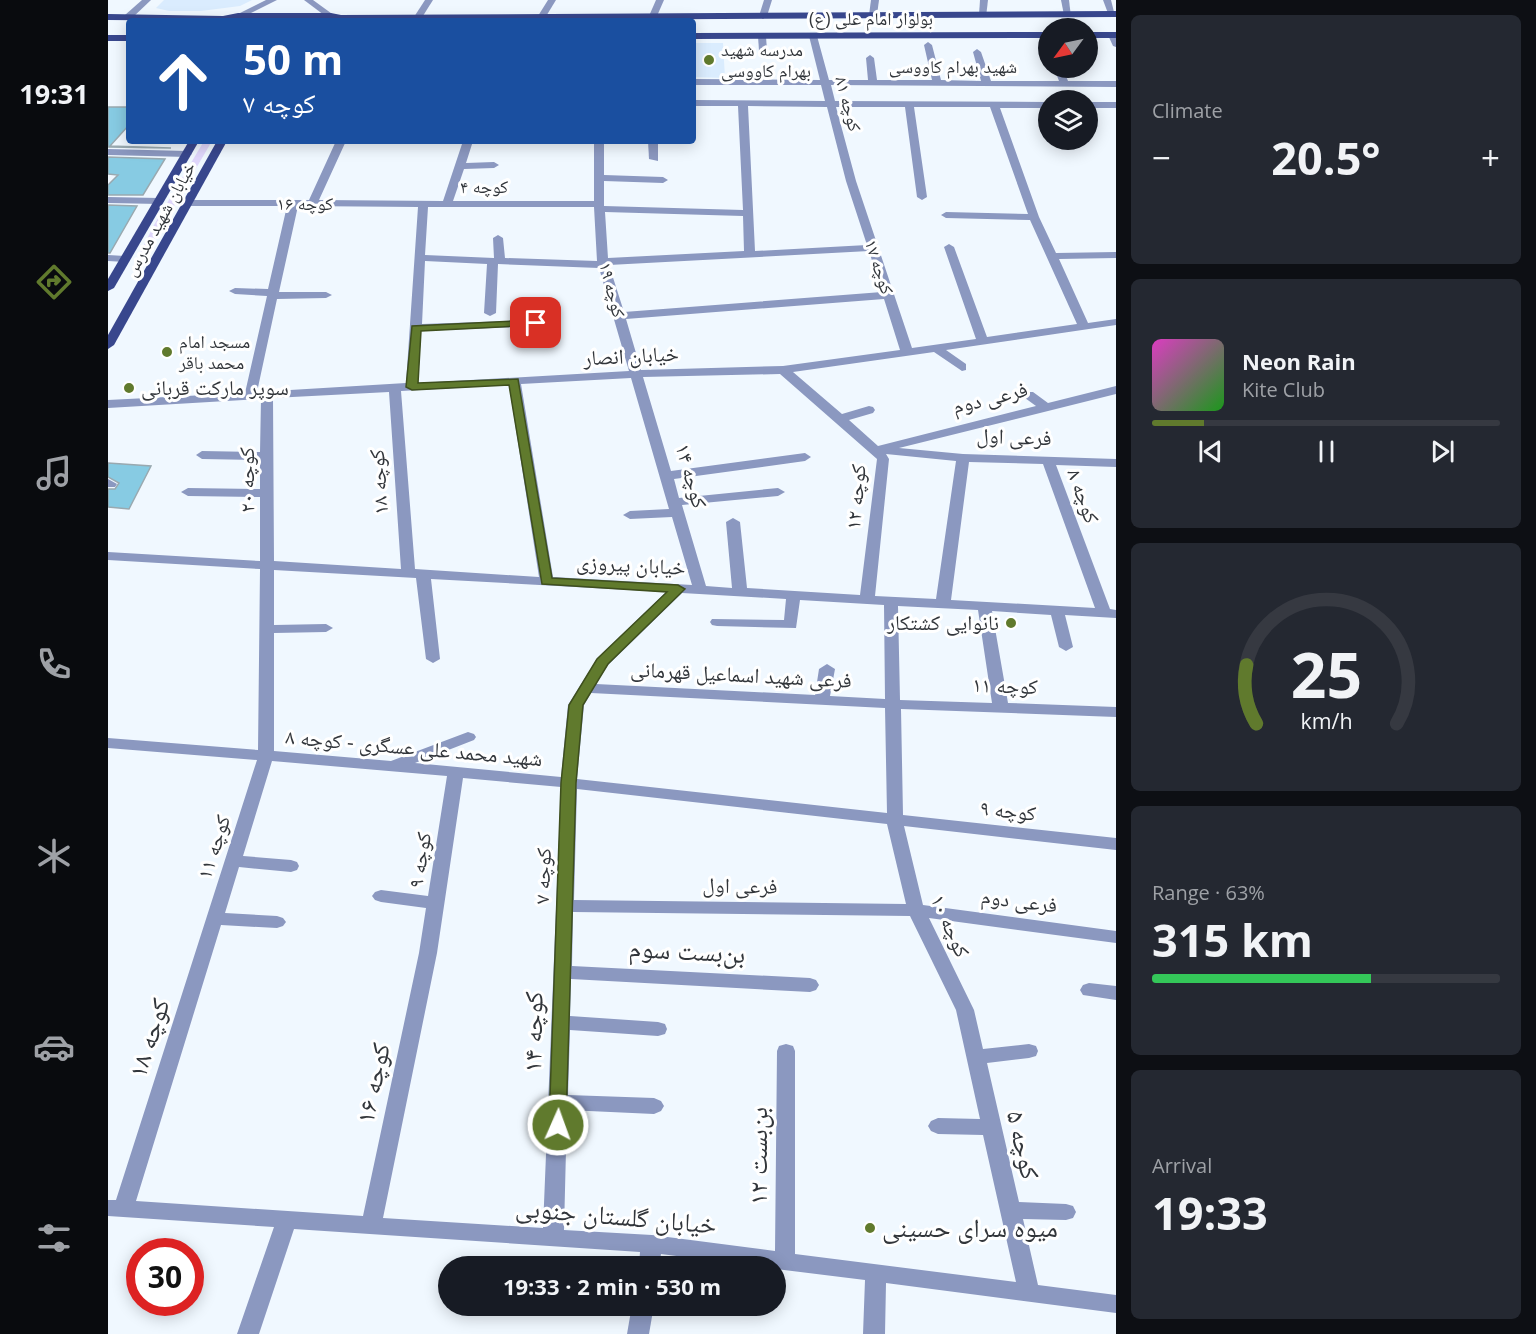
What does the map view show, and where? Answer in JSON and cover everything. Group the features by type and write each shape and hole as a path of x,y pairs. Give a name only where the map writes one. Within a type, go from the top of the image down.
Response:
{"main road":[{"name":"بولوار امام علی (ع)","path":"370,18 1114,14"},
{"name":"بولوار امام علی (ع)","path":"225,17 331,16 338,18"},
{"path":"186,18 225,17"},
{"path":"221,18 225,17"},
{"path":"394,18 398,17"},
{"path":"108,18 138,18"},
{"path":"1098,35 1114,35"},
{"name":"بولوار امام علی (ع)","path":"696,36 1038,38"},
{"path":"108,38 126,38"},
{"name":"خیابان شهید مدرس","path":"108,288 192,144"},
{"name":"خیابان شهید مدرس","path":"108,345 220,144"}],"street":[{"path":"128,17 147,0"},
{"path":"238,16 273,0"},
{"path":"308,0 331,16"},
{"path":"418,17 429,0"},
{"path":"542,16 552,0"},
{"path":"652,16 660,0"},
{"path":"763,16 768,0"},
{"path":"873,15 875,0"},
{"path":"983,15 984,0"},
{"path":"1065,0 1068,15"},
{"path":"1107,0 1114,14"},
{"path":"1114,35 1116,44"},
{"path":"762,36 763,51"},
{"name":"کوچه ۸۱","path":"813,36 851,181"},
{"path":"928,45 937,84"},
{"path":"978,56 987,84"},
{"path":"870,58 873,84"},
{"path":"1063,78 1065,84"},
{"name":"شهید بهرام کاووسی","path":"696,82 1116,84"},
{"path":"696,103 1038,105"},
{"path":"743,103 750,255"},
{"path":"909,104 921,198"},
{"path":"994,105 1034,217 1084,327"},
{"path":"1098,105 1116,105"},
{"path":"312,204 340,144"},
{"path":"447,204 467,144"},
{"name":"کوچه ۱۹","path":"599,144 599,207 603,264 636,374"},
{"path":"653,144 654,159"},
{"path":"108,152 187,154"},
{"path":"460,166 494,165"},
{"path":"599,178 663,180"},
{"name":"کوچه ۱۷","path":"851,181 907,352"},
{"path":"108,200 159,201"},
{"name":"کوچه ۱۶","path":"188,203 423,204"},
{"path":"250,396 293,204"},
{"path":"412,387 423,204"},
{"name":"کوچه ۴","path":"423,204 599,207"},
{"path":"599,207 748,213"},
{"path":"946,215 1034,217"},
{"path":"490,314 498,238"},
{"path":"949,247 983,341"},
{"path":"420,258 603,264 873,248"},
{"path":"1052,256 1116,255"},
{"path":"108,258 125,259"},
{"path":"236,291 272,295 326,295"},
{"path":"619,316 888,295"},
{"name":"خیابان انصار","path":"108,404 636,374 783,370 1116,322"},
{"path":"416,328 536,323"},
{"path":"936,348 962,367"},
{"name":"کوچه ۱۲","path":"783,370 876,450 883,459 867,600"},
{"name":"کوچه ۱۴","path":"636,374 700,590"},
{"path":"514,381 547,581"},
{"name":"کوچه ۱۸","path":"395,388 408,573"},
{"name":"فرعی دوم","path":"876,450 1116,390"},
{"name":"کوچه ۲۰","path":"266,755 267,395"},
{"path":"1029,395 1046,408"},
{"path":"1005,405 1017,415"},
{"path":"839,418 869,410"},
{"path":"935,423 947,432"},
{"name":"فرعی اول","path":"876,450 963,458 1116,463"},
{"path":"202,455 266,456"},
{"path":"667,476 805,457"},
{"path":"943,604 963,458"},
{"name":"کوچه ۸","path":"1048,461 1110,614"},
{"path":"188,492 266,493"},
{"path":"630,515 778,492"},
{"path":"733,522 740,592"},
{"name":"خیابان پیروزی","path":"108,556 1110,614"},
{"path":"423,574 433,659"},
{"path":"569,783 576,705 602,662 678,589"},
{"path":"717,622 791,625 792,595"},
{"path":"891,601 895,822"},
{"path":"984,606 1001,708"},
{"path":"1058,610 1066,647"},
{"path":"267,629 326,628"},
{"path":"822,700 827,669"},
{"name":"فرعی شهید اسماعیل قهرمانی","path":"586,688 893,704"},
{"name":"کوچه ۱۱","path":"893,704 1116,712"},
{"path":"394,765 468,736"},
{"name":"شهید محمد علی عسگری - کوچه ۸","path":"108,743 394,765 569,783 895,822"},
{"name":"کوچه ۱۱","path":"204,951 266,755"},
{"name":"کوچه ۹","path":"428,953 456,773"},
{"name":"کوچه ۷","path":"562,972 569,783"},
{"name":"کوچه ۹","path":"895,822 1116,844"},
{"name":"کوچه ۱۰","path":"895,822 916,910 965,1010"},
{"path":"233,861 291,866"},
{"path":"381,896 436,903"},
{"name":"فرعی اول","path":"564,906 916,910"},
{"name":"فرعی دوم","path":"916,910 1116,937"},
{"path":"215,919 277,922"},
{"name":"کوچه ۱۸","path":"116,1208 204,951"},
{"name":"کوچه ۱۶","path":"371,1225 428,953"},
{"name":"کوچه ۱۴","path":"553,1237 562,972"},
{"name":"بن‌بست سوم","path":"562,972 810,985"},
{"path":"1089,990 1116,993"},
{"name":"کوچه ۵","path":"965,1010 1029,1292"},
{"path":"560,1022 658,1029"},
{"path":"976,1057 1029,1051"},
{"name":"بن‌بست ۱۲","path":"785,1256 786,1052"},
{"path":"558,1102 654,1106"},
{"path":"938,1126 992,1127"},
{"name":"خیابان گلستان جنوبی","path":"116,1208 652,1244 752,1256"},
{"path":"1010,1210 1066,1212"},
{"path":"249,1334 287,1219"},
{"path":"650,1256 652,1244"},
{"name":"خیابان گلستان جنوبی","path":"786,1260 1116,1304"},
{"path":"874,1334 876,1272"},
{"path":"638,1334 640,1316"}],"shaded area":[{"path":"164,0 252,0 240,6 201,11 169,11 156,8"},
{"name":"مدرسه شهید بهرام کاووسی","path":"696,43 723,43 725,78 696,77"},
{"path":"202,144 210,144 139,266 132,269 154,225"}],"building":[{"path":"108,107 126,107 126,128 110,146 171,148 108,147"},
{"path":"108,157 165,159 143,195 108,195 108,185 118,175 108,174"},
{"path":"108,205 137,206 110,253 108,253"},
{"path":"108,463 151,466 129,509 108,507 108,489 115,489 119,483 108,477"}],"place":[{"name":"مدرسه شهید بهرام کاووسی","path":"709,60"},
{"name":"مسجد امام محمد باقر","path":"167,352"},
{"name":"سوپر مارکت قربانی","path":"129,388"},
{"name":"نانوایی کشتکار","path":"1011,623"},
{"name":"میوه سرای حسینی","path":"870,1228"}],"route":[{"path":"536,323 416,328 412,387 514,381 547,581 678,589 602,662 576,705 569,783 558,1125"}]}
